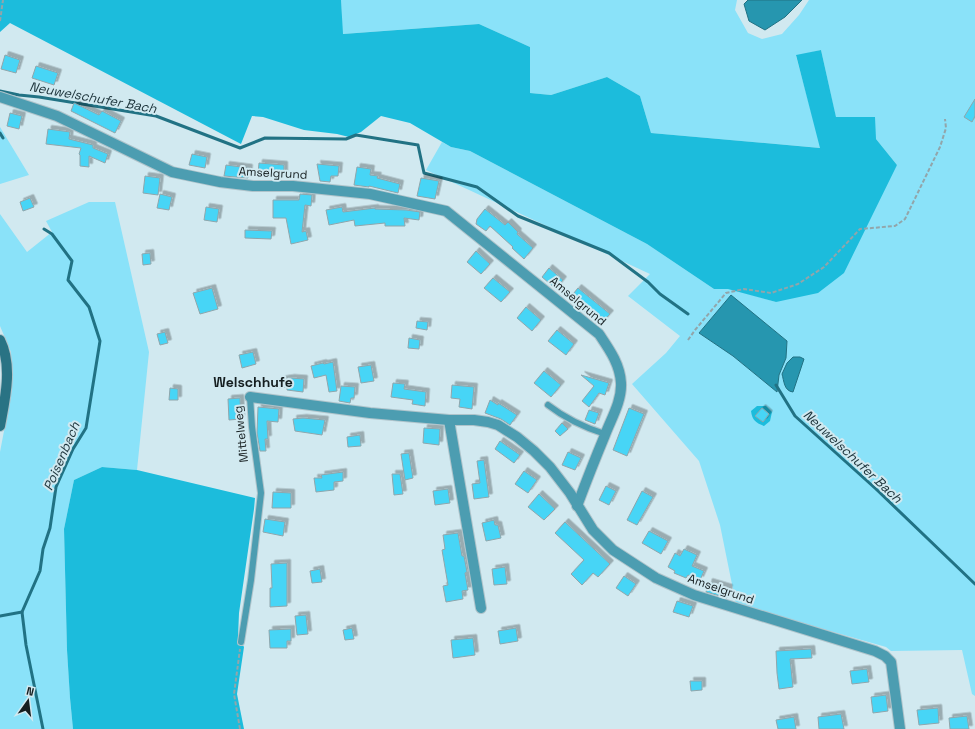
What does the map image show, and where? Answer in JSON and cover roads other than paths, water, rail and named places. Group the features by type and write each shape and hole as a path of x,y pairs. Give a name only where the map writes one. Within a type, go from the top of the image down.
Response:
{"main road":[{"path":"0,340 6,354 7,377 6,393 0,426"}],"street":[{"name":"Amselgrund","path":"0,97 57,116 172,172 240,185 293,186 370,194 446,211 599,334 612,352 618,368 621,384 618,400 577,506 593,530 614,550 656,578 694,595 874,651 885,656 891,662 900,729"},
{"name":"Mittelweg","path":"250,397 370,413 449,420 474,420 498,425 516,437 550,467 577,506"},
{"path":"449,420 481,608"}],"lane":[{"name":"Mittelweg","path":"241,642 251,580 261,493 252,427 250,397"},
{"path":"548,405 562,416 575,423 605,434"}],"waterway":[{"name":"Neuwelschufer Bach","path":"0,91 156,116 240,148 265,138 346,139 356,135 418,145 424,173 477,187 518,216 609,253 648,282 660,294 688,314"},
{"name":"Poisenbach","path":"0,133 3,138"},
{"name":"Poisenbach","path":"43,729 26,645 22,612 40,571 43,549 50,528 56,487 73,449 86,428 100,341 89,307 68,280 72,261 52,234 44,229"},
{"name":"Neuwelschufer Bach","path":"776,385 795,416 876,489 975,584"},
{"path":"0,616 22,612"}],"district":[{"name":"Welschhufe","path":"253,382"}]}
